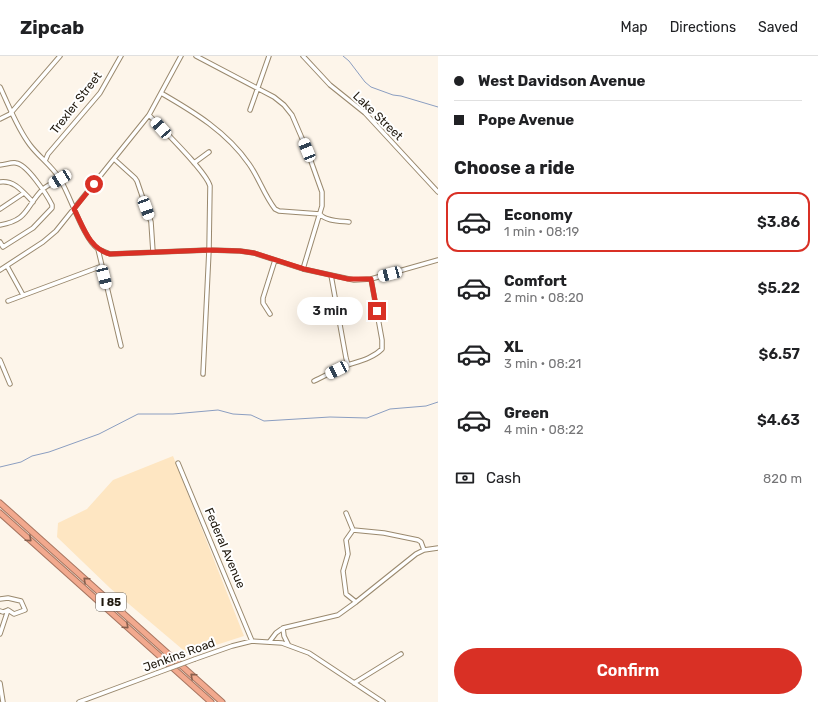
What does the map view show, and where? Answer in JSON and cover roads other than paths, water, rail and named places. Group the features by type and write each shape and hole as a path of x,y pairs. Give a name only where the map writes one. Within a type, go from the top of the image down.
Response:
{"highway":[{"name":"I 85","path":"0,503 222,702"},
{"name":"I 85","path":"0,513 211,702"}],"street":[{"path":"0,119 10,114 60,56"},
{"name":"Trexler Street","path":"45,161 48,154 100,93 121,56"},
{"path":"0,270 49,238 74,209 149,115 181,56"},
{"path":"196,56 278,100 292,115 307,150 321,190 322,203 320,214 304,269"},
{"path":"250,110 269,56"},
{"name":"Lake Street","path":"303,56 330,85 365,113 438,192"},
{"path":"0,87 26,140 60,179 93,245 110,254 230,250 254,253 304,269 354,280 371,279 438,260"},
{"path":"162,93 189,109 230,141 249,164 275,209 279,211 320,214 325,218 349,222"},
{"path":"149,115 194,163 208,181 210,186 209,250 203,374"},
{"path":"194,163 209,152"},
{"path":"114,159 137,181 151,222 153,252"},
{"path":"0,165 15,162 22,165 44,189 52,205 52,208 33,228 3,247 0,242"},
{"path":"0,225 11,223 18,219 27,212 44,189 60,179"},
{"path":"0,182 11,183 17,186 33,202"},
{"path":"0,209 24,193"},
{"path":"98,249 121,346"},
{"path":"270,314 263,303 263,298 275,260"},
{"path":"7,266 23,295"},
{"path":"8,302 102,266"},
{"path":"331,275 348,365"},
{"path":"314,381 348,365 370,357 382,349 371,279"},
{"path":"0,360 10,384"},
{"name":"Federal Avenue","path":"178,463 252,641"},
{"path":"346,513 353,530"},
{"path":"353,530 384,533 418,540 424,550"},
{"path":"353,530 346,540 348,554 343,571 346,594 356,602"},
{"path":"270,641 278,630 283,628 338,615 408,559 424,550 438,548"},
{"path":"0,599 8,598 21,601 25,610 14,614 8,610"},
{"path":"0,611 3,612 8,610"},
{"path":"0,634 8,610"},
{"path":"283,628 284,636 288,644"},
{"name":"Jenkins Road","path":"79,702 195,659 252,641 270,641 288,644 309,653 383,702"},
{"path":"354,683 402,654"},
{"path":"0,683 2,702"}],"waterway":[{"path":"343,56 371,87 393,95 438,107"},
{"path":"0,467 21,462 32,456 49,452 99,434 138,414 173,414 218,410 233,414 251,415 264,421 330,417 367,418 390,409 426,406 438,402"}]}
